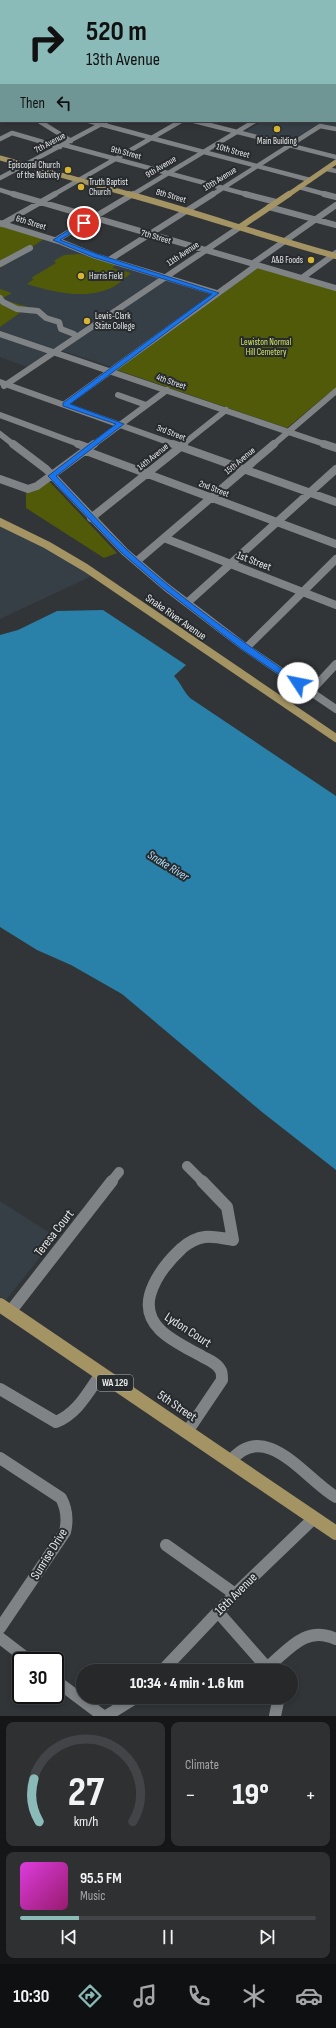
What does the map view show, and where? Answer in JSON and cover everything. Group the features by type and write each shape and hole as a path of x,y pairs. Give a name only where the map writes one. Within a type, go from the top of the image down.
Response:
{"main road":[{"name":"8th Street","path":"0,158 132,194 187,210 284,242 335,255"},
{"name":"11th Avenue","path":"240,227 336,162"},
{"name":"Snake River Avenue","path":"0,522 54,549 86,568 225,664 336,738"},
{"name":"5th Street","path":"5,1308 313,1519 336,1533"}],"street":[{"path":"41,122 71,141"},
{"name":"10th Street","path":"93,122 310,180"},
{"name":"7th Avenue","path":"0,178 105,122"},
{"path":"1,223 179,122"},
{"path":"198,122 336,157"},
{"name":"9th Avenue","path":"56,240 253,122"},
{"name":"10th Avenue","path":"109,260 320,126 336,130"},
{"name":"9th Street","path":"0,139 12,133 115,158 276,202"},
{"path":"327,169 336,171"},
{"path":"299,187 336,197"},
{"name":"7th Street","path":"0,190 204,251 336,288"},
{"path":"66,404 336,205"},
{"path":"269,207 336,225"},
{"name":"6th Street","path":"1,223 56,240 109,260 217,293"},
{"name":"11th Avenue","path":"0,388 3,383 54,352 240,227"},
{"path":"0,264 30,248"},
{"path":"302,278 335,255"},
{"path":"0,298 3,302 17,309 38,311 46,318 59,322 60,329 74,334"},
{"name":"4th Street","path":"0,334 336,448"},
{"name":"3rd Street","path":"3,383 66,404 180,447 336,502"},
{"path":"0,479 28,489 37,486 167,390"},
{"name":"15th Avenue","path":"137,561 244,469 333,397 336,391"},
{"path":"118,395 146,405"},
{"name":"14th Avenue","path":"91,518 226,410"},
{"name":"2nd Street","path":"0,415 147,474 336,544"},
{"path":"0,434 36,460 125,552 187,603 246,648 336,709"},
{"path":"187,603 336,469"},
{"name":"1st Street","path":"164,538 336,605"},
{"path":"246,648 336,559"},
{"path":"310,692 336,664"},
{"name":"Lydon Court","path":"187,1166 228,1207 233,1240 210,1236 198,1237 189,1242 174,1255 162,1270 152,1287 148,1302 148,1315 155,1326 216,1364 221,1371 222,1380 187,1432"},
{"name":"Teresa Court","path":"5,1308 120,1172"},
{"path":"0,1389 56,1422 68,1417 74,1411 102,1374"},
{"path":"230,1462 238,1452 249,1447 267,1447 278,1450 294,1460 316,1483 336,1497"},
{"name":"Sunrise Drive","path":"0,1458 61,1498 66,1506 68,1519 66,1532 0,1628"},
{"name":"16th Avenue","path":"169,1664 218,1612 313,1519"},
{"path":"166,1545 236,1594"},
{"path":"218,1612 265,1664"},
{"path":"275,1664 308,1634 319,1633 336,1639"},
{"path":"0,1638 18,1652"},
{"path":"64,1687 104,1716 125,1704"},
{"path":"275,1716 278,1704"}],"shaded area":[{"path":"261,122 336,122 336,128 318,124 288,143 245,132"},
{"name":"Lewis-Clark State College","path":"0,226 46,239 211,294 112,367 54,348 27,367 0,357"},
{"path":"0,522 96,574 0,619"},
{"path":"0,1201 56,1237 6,1300 0,1296"}],"green space":[{"path":"0,223 47,237 0,268"},
{"name":"Harris Field","path":"79,254 116,265 112,268 131,273 114,287 91,294 69,294 47,290 27,284 34,279 31,278 56,263 54,261 64,255"},
{"name":"Lewiston Normal Hill Cemetery","path":"258,268 336,290 336,396 329,393 287,428 117,370"},
{"path":"0,289 12,293 1,299 28,307 0,327"},
{"path":"47,479 117,553 104,558 26,508 26,493"}],"water":[{"name":"Snake River","path":"103,610 186,665 174,676 190,698 336,796 336,1170 262,1112 122,994 71,965 37,950 0,927 0,635 18,630 57,611"}],"place":[{"name":"Main Building","path":"277,129"},
{"name":"Episcopal Church of the Nativity","path":"68,170"},
{"name":"Truth Baptist Church","path":"81,187"},
{"name":"A&B Foods","path":"311,260"},
{"name":"Harris Field","path":"81,276"},
{"name":"Lewis-Clark State College","path":"87,321"}],"route":[{"path":"84,223 56,240 95,256 217,293 115,366 112,371 66,404 121,424 52,476 125,552 166,587 246,648 298,683"}]}
